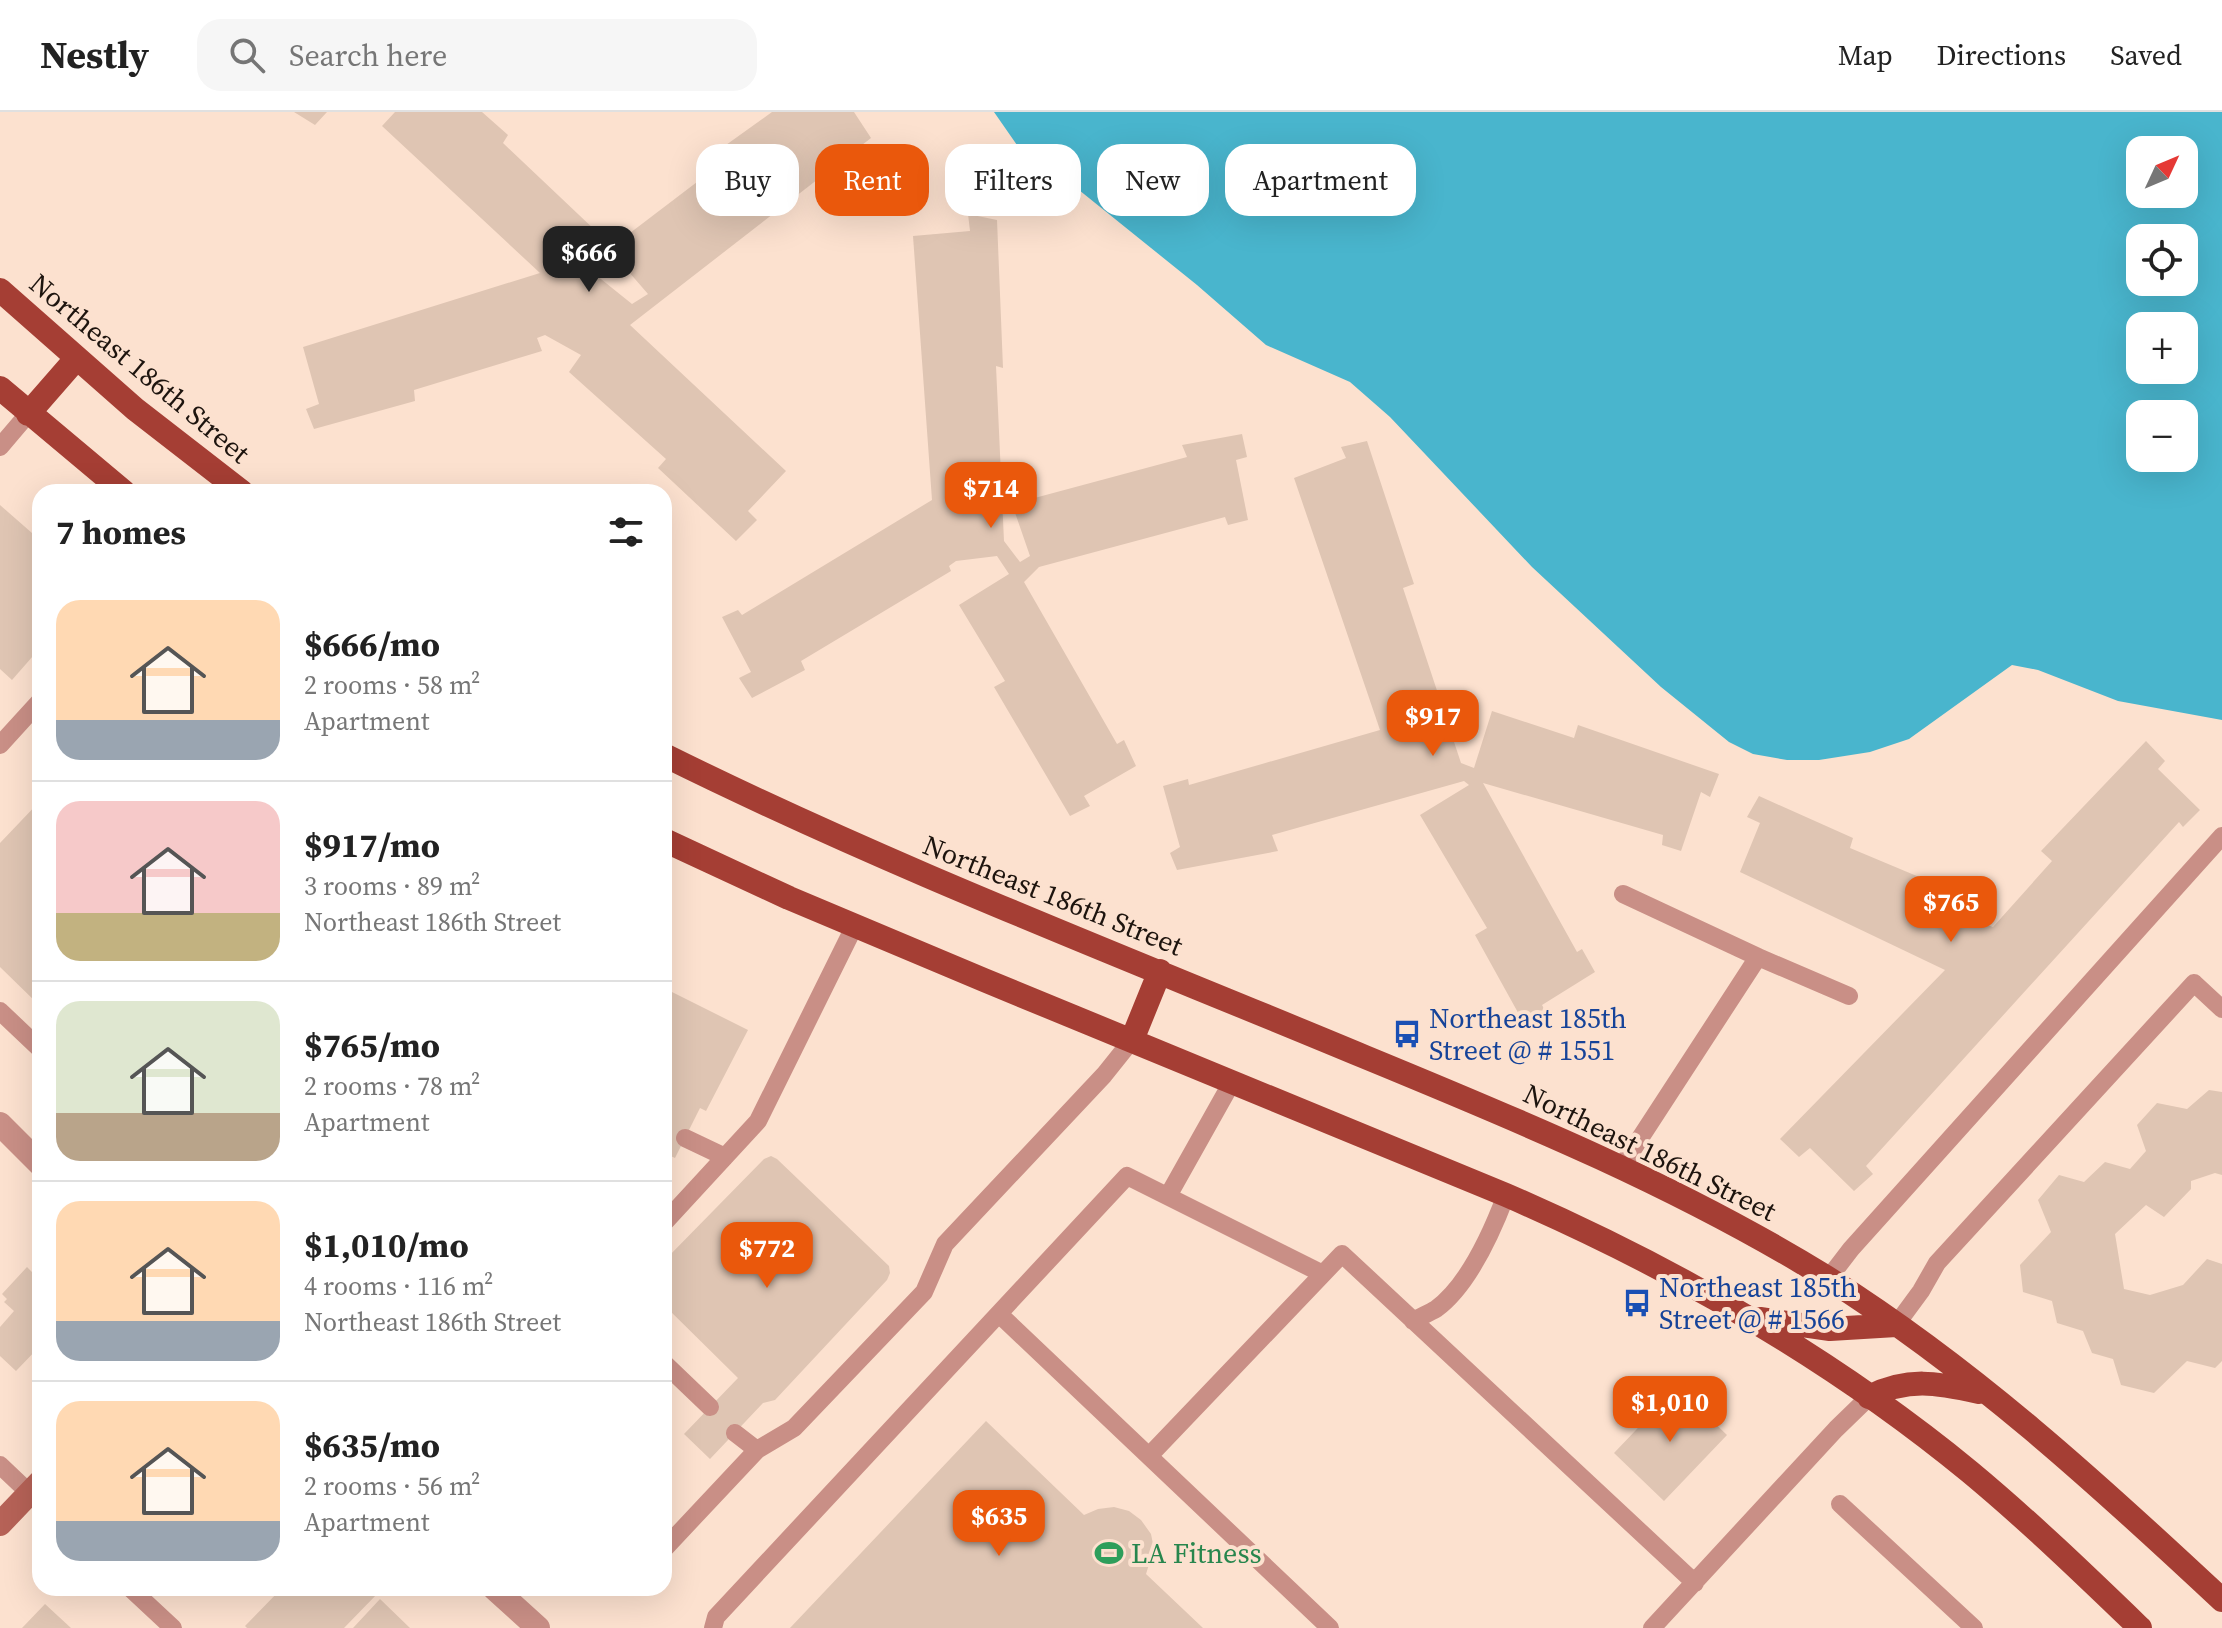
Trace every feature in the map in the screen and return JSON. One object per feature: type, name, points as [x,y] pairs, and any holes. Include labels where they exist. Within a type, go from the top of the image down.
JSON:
[{"type":"main road","name":"Northeast 186th Street","points":[[0,290],[76,359],[232,484]]},
{"type":"main road","points":[[28,414],[76,359]]},
{"type":"main road","points":[[0,388],[114,484]]},
{"type":"main road","name":"Northeast 186th Street","points":[[672,759],[838,838],[1560,1138],[1733,1223],[1828,1279],[1989,1394],[2075,1465],[2222,1600]]},
{"type":"main road","points":[[672,844],[855,925],[1506,1195],[1648,1261],[1746,1315],[1869,1397],[1969,1472],[2061,1552],[2140,1628]]},
{"type":"main road","points":[[1132,1040],[1160,971]]},
{"type":"main road","points":[[1746,1315],[1830,1329],[1896,1325]]},
{"type":"main road","points":[[1869,1397],[1894,1385],[1911,1382],[1989,1394]]},
{"type":"street","points":[[0,1124],[32,1156]]},
{"type":"street","points":[[0,1524],[32,1496]]},
{"type":"street","points":[[503,1596],[538,1628]]},
{"type":"lane","points":[[0,447],[28,414]]},
{"type":"lane","points":[[0,745],[32,710]]},
{"type":"lane","points":[[1828,1279],[1851,1249],[2222,836]]},
{"type":"lane","points":[[1623,894],[1849,996]]},
{"type":"lane","points":[[672,1214],[758,1121],[855,925]]},
{"type":"lane","points":[[1622,1166],[1758,957]]},
{"type":"lane","points":[[1896,1325],[1937,1263],[2194,983],[2222,1009]]},
{"type":"lane","points":[[0,1011],[32,1041]]},
{"type":"lane","points":[[672,1540],[757,1450],[794,1428],[924,1292],[945,1244],[1104,1075],[1132,1040]]},
{"type":"lane","points":[[1168,1196],[1232,1082]]},
{"type":"lane","points":[[685,1138],[725,1157]]},
{"type":"lane","points":[[713,1628],[716,1617],[1127,1176],[1323,1274]]},
{"type":"lane","points":[[1413,1321],[1437,1308],[1461,1281],[1492,1234],[1506,1195]]},
{"type":"lane","points":[[1149,1456],[1342,1254],[1695,1583]]},
{"type":"lane","points":[[999,1314],[1330,1628]]},
{"type":"lane","points":[[672,1371],[710,1407]]},
{"type":"lane","points":[[1652,1628],[1869,1397]]},
{"type":"lane","points":[[735,1433],[757,1450]]},
{"type":"lane","points":[[0,1465],[32,1488]]},
{"type":"lane","points":[[1840,1504],[1974,1628]]},
{"type":"lane","points":[[139,1596],[173,1628]]},
{"type":"water","points":[[994,112],[2222,112],[2222,720],[2118,701],[2038,670],[2012,665],[1909,739],[1870,752],[1819,760],[1787,760],[1753,754],[1729,742],[1661,687],[1532,567],[1390,417],[1350,382],[1266,345],[1111,216],[1209,216],[1209,144],[1097,144],[1097,204],[1081,192],[1081,144],[1016,144]]},
{"type":"building","points":[[294,112],[327,112],[315,125]]},
{"type":"building","points":[[395,112],[482,112],[508,135],[503,143],[597,232],[576,259],[632,304],[648,294],[609,249],[696,183],[696,216],[770,216],[630,325],[786,471],[748,511],[757,520],[736,541],[658,468],[666,459],[569,372],[581,355],[545,335],[537,338],[542,351],[414,390],[415,401],[314,429],[306,409],[319,404],[303,347],[540,273],[382,126]]},
{"type":"building","points":[[772,112],[854,112],[871,138],[863,144],[815,144],[815,181],[799,194],[799,144],[727,144]]},
{"type":"building","points":[[968,216],[997,220],[1003,368],[996,366],[1004,541],[1020,562],[1030,556],[1012,504],[1187,457],[1182,445],[1242,434],[1247,457],[1236,460],[1248,520],[1228,525],[1225,517],[1039,567],[1024,582],[1117,744],[1124,740],[1136,766],[1084,796],[1090,806],[1070,816],[994,687],[1005,681],[959,605],[1009,574],[997,556],[956,561],[949,566],[951,571],[801,661],[805,670],[752,698],[739,678],[751,672],[722,617],[738,610],[742,615],[932,500],[913,236],[970,231]]},
{"type":"building","points":[[1367,441],[1414,584],[1403,588],[1461,763],[1474,768],[1492,711],[1574,738],[1578,725],[1719,774],[1710,797],[1701,792],[1681,851],[1662,845],[1663,835],[1483,783],[1577,952],[1582,949],[1595,972],[1542,1005],[1548,1016],[1526,1027],[1475,935],[1487,928],[1420,815],[1469,785],[1464,781],[1272,835],[1278,851],[1177,870],[1170,853],[1180,847],[1163,786],[1188,779],[1189,785],[1380,730],[1294,478],[1346,458],[1341,447]]},
{"type":"building","points":[[0,505],[32,533],[32,657],[12,680],[0,669]]},
{"type":"building","points":[[2146,741],[2165,761],[2158,769],[2200,810],[2183,827],[2179,822],[1866,1166],[1873,1174],[1854,1191],[1810,1148],[1799,1157],[1780,1139],[1945,970],[1740,872],[1760,823],[1747,817],[1759,796],[1853,838],[1850,848],[1974,900],[1970,919],[1993,927],[2052,861],[2041,851]]},
{"type":"building","points":[[32,809],[32,998],[0,967],[0,843]]},
{"type":"building","points":[[672,992],[748,1030],[706,1111],[700,1108],[675,1158],[672,1157]]},
{"type":"building","points":[[2209,1090],[2222,1092],[2222,1175],[2215,1173],[2191,1181],[2191,1189],[2164,1217],[2146,1205],[2115,1234],[2124,1289],[2150,1295],[2183,1285],[2207,1259],[2222,1264],[2222,1361],[2215,1368],[2187,1361],[2154,1393],[2121,1385],[2113,1359],[2092,1353],[2083,1331],[2057,1323],[2052,1301],[2023,1292],[2020,1265],[2051,1232],[2038,1200],[2059,1175],[2084,1182],[2105,1162],[2130,1169],[2146,1151],[2137,1125],[2157,1103],[2187,1109]]},
{"type":"building","points":[[771,1156],[777,1159],[889,1266],[890,1273],[887,1280],[775,1400],[763,1403],[710,1459],[684,1434],[738,1378],[672,1313],[672,1253],[764,1159]]},
{"type":"building","points":[[27,1267],[32,1272],[32,1354],[16,1371],[0,1356],[0,1327],[14,1311],[4,1302],[7,1299],[2,1294]]},
{"type":"building","points":[[1677,1387],[1727,1435],[1664,1501],[1614,1453]]},
{"type":"building","points":[[986,1421],[1084,1515],[1114,1507],[1129,1511],[1141,1520],[1151,1534],[1154,1549],[1146,1574],[1203,1628],[790,1628]]},
{"type":"building","points":[[274,1596],[375,1596],[344,1628],[245,1626]]},
{"type":"building","points":[[380,1599],[410,1628],[353,1628]]},
{"type":"building","points":[[45,1604],[71,1628],[22,1628]]},
{"type":"place","name":"Northeast 185th Street @ # 1551","points":[[1407,1034]]},
{"type":"place","name":"Northeast 185th Street @ # 1566","points":[[1637,1303]]},
{"type":"place","name":"LA Fitness","points":[[1109,1553]]}]
